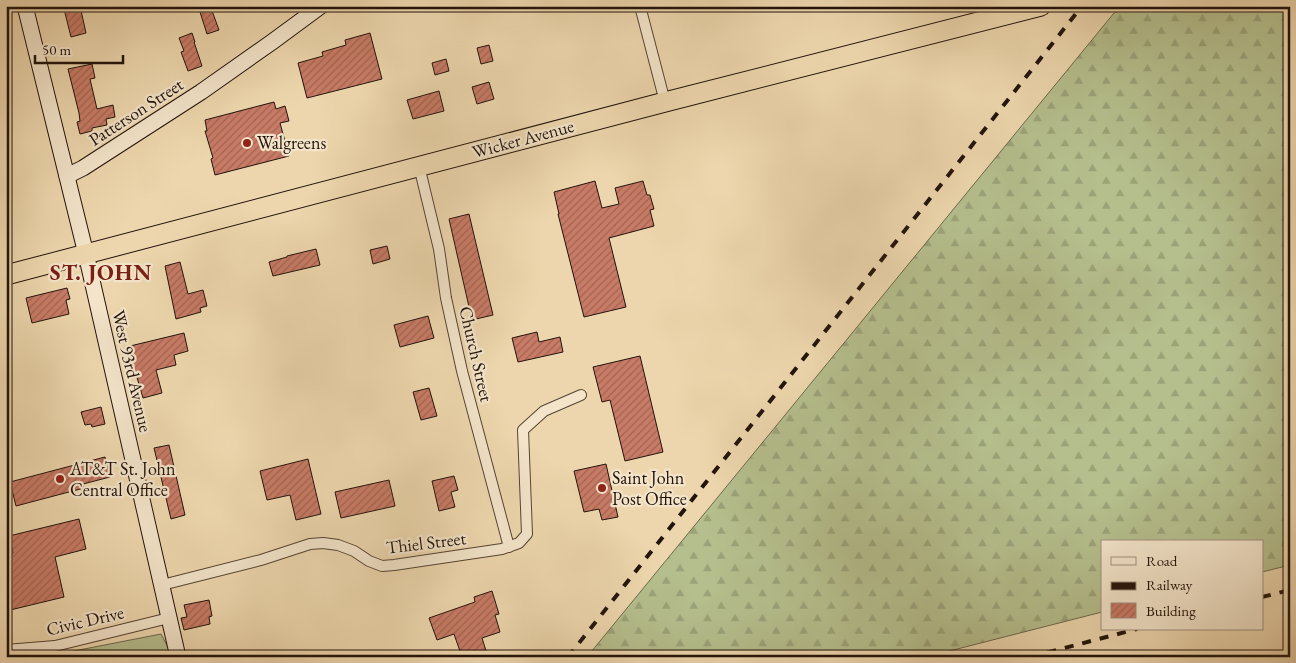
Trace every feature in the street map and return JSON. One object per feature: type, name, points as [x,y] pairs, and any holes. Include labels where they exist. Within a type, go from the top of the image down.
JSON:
[{"type":"highway","name":"Wicker Avenue","points":[[6,275],[419,166],[1040,7]]},
{"type":"street","name":"West 93rd Avenue","points":[[25,6],[86,254],[178,657]]},
{"type":"street","name":"Patterson Street","points":[[67,176],[83,168],[201,92],[321,6]]},
{"type":"street","points":[[640,6],[666,102]]},
{"type":"street","name":"Church Street","points":[[419,166],[439,249],[446,298],[462,371],[508,547]]},
{"type":"street","name":"Thiel Street","points":[[162,585],[261,560],[310,544],[338,545],[382,566],[394,566],[502,549],[519,543],[527,534],[523,430],[544,411],[581,395]]},
{"type":"street","name":"Civic Drive","points":[[6,650],[55,646],[169,618]]},
{"type":"green space","points":[[1135,6],[1290,6],[1290,565],[1264,572],[1264,540],[1101,540],[1101,612],[926,657],[587,657],[1114,13]]},
{"type":"green space","points":[[161,634],[173,657],[43,657]]},
{"type":"building","points":[[80,6],[86,33],[71,37],[64,9]]},
{"type":"building","points":[[211,8],[219,30],[207,34],[200,12]]},
{"type":"building","points":[[192,33],[202,66],[188,71],[181,52],[184,51],[179,38]]},
{"type":"building","points":[[370,33],[382,79],[307,98],[298,63],[323,56],[322,52],[346,45],[345,40]]},
{"type":"building","points":[[489,45],[493,61],[481,64],[477,48]]},
{"type":"building","points":[[446,59],[449,71],[435,75],[432,63]]},
{"type":"building","points":[[92,64],[95,78],[90,79],[97,109],[113,105],[115,117],[106,119],[107,125],[92,128],[92,131],[80,134],[77,122],[80,121],[79,113],[68,69]]},
{"type":"building","points":[[489,82],[494,99],[477,104],[472,87]]},
{"type":"building","points":[[439,91],[444,111],[413,119],[407,100]]},
{"type":"building","name":"Walgreens","points":[[274,102],[276,109],[285,106],[289,121],[280,123],[289,156],[215,175],[211,159],[213,158],[205,131],[207,131],[205,120]]},
{"type":"building","points":[[595,181],[602,208],[619,204],[615,188],[643,181],[654,209],[650,210],[654,226],[609,238],[626,307],[584,317],[554,192]]},
{"type":"building","points":[[469,214],[493,315],[472,320],[449,219]]},
{"type":"building","points":[[387,246],[390,259],[373,264],[370,250]]},
{"type":"building","points":[[316,249],[320,265],[273,276],[269,262]]},
{"type":"building","points":[[180,262],[188,294],[203,290],[207,306],[200,308],[201,312],[176,319],[165,266]]},
{"type":"building","points":[[67,288],[70,299],[66,300],[69,314],[32,323],[26,298]]},
{"type":"building","points":[[428,316],[434,338],[400,347],[394,325]]},
{"type":"building","points":[[537,332],[539,342],[560,337],[563,352],[518,362],[512,338]]},
{"type":"building","points":[[184,333],[188,351],[174,355],[176,365],[156,370],[162,393],[143,398],[136,374],[133,375],[126,347]]},
{"type":"building","points":[[640,356],[663,452],[625,461],[610,400],[602,402],[593,367]]},
{"type":"building","points":[[429,388],[437,416],[421,420],[413,392]]},
{"type":"building","points":[[101,407],[105,424],[92,427],[91,424],[85,425],[81,412]]},
{"type":"building","points":[[169,445],[185,515],[171,519],[154,448]]},
{"type":"building","name":"AT&T St. John Central Office","points":[[105,457],[110,477],[83,484],[84,488],[16,506],[10,482]]},
{"type":"building","points":[[308,459],[321,514],[296,520],[290,495],[267,500],[260,471]]},
{"type":"building","points":[[606,464],[618,517],[602,520],[599,509],[584,512],[574,471]]},
{"type":"building","points":[[454,476],[458,490],[451,492],[455,507],[439,511],[432,481]]},
{"type":"building","points":[[389,480],[395,506],[341,518],[335,492]]},
{"type":"building","points":[[79,519],[86,549],[55,557],[64,597],[6,611],[6,555],[13,553],[9,536]]},
{"type":"building","points":[[492,591],[499,614],[495,615],[500,632],[482,638],[488,657],[462,657],[454,634],[437,640],[429,618],[475,602],[474,597]]},
{"type":"building","points":[[209,600],[212,616],[209,617],[210,624],[184,630],[181,618],[187,617],[184,605]]},
{"type":"railway","points":[[568,657],[1082,6]]},
{"type":"railway","points":[[1264,596],[1290,590]]},
{"type":"railway","points":[[1030,657],[1133,630]]},
{"type":"place","name":"Walgreens","points":[[247,143]]},
{"type":"place","name":"AT&T St. John Central Office","points":[[60,479]]},
{"type":"place","name":"Saint John Post Office","points":[[602,488]]},
{"type":"district","name":"ST. JOHN","points":[[101,272]]}]
